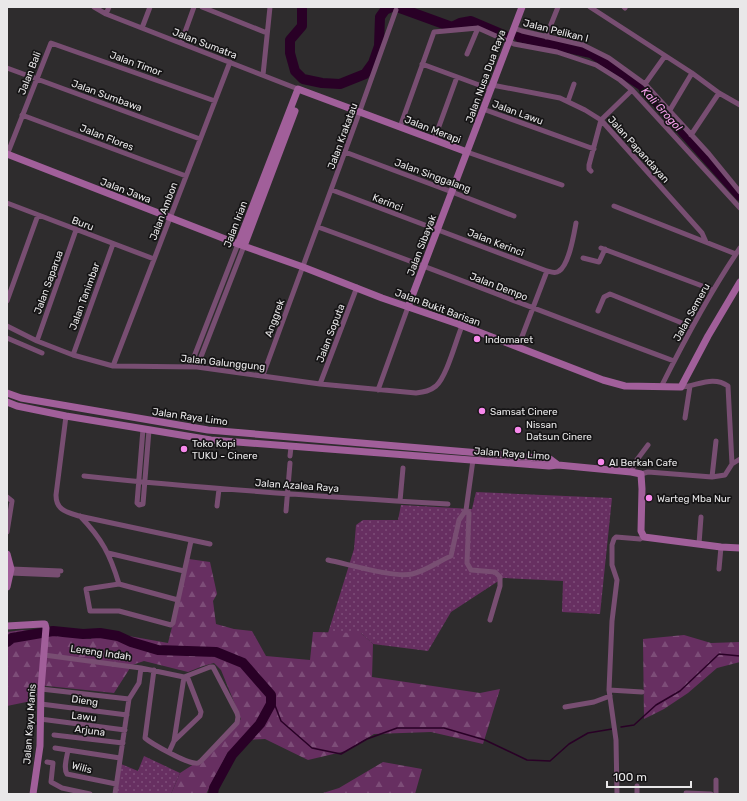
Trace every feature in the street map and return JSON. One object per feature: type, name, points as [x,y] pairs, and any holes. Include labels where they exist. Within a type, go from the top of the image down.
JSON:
[{"type":"street","name":"Jalan Sumatra","points":[[94,7],[106,14],[300,90]]},
{"type":"street","points":[[106,14],[109,7]]},
{"type":"street","points":[[142,28],[150,7]]},
{"type":"street","points":[[181,43],[194,7]]},
{"type":"street","points":[[202,7],[267,33]]},
{"type":"street","points":[[263,75],[270,7]]},
{"type":"street","name":"Jalan Nusa Dua Raya","points":[[467,152],[522,7]]},
{"type":"street","points":[[546,37],[558,7]]},
{"type":"street","points":[[594,8],[692,73],[719,93],[740,105]]},
{"type":"street","name":"Jalan Krakatau","points":[[303,267],[396,10]]},
{"type":"street","points":[[467,54],[478,28]]},
{"type":"street","points":[[400,127],[433,34],[435,32],[478,28],[508,42],[557,52],[586,61],[608,72],[632,90],[740,208]]},
{"type":"street","name":"Jalan Pelikan I","points":[[514,28],[546,37],[573,42],[592,49],[609,58],[645,84],[709,154],[740,192]]},
{"type":"street","name":"Jalan Bali","points":[[7,154],[51,43]]},
{"type":"street","name":"Jalan Timor","points":[[51,43],[215,101]]},
{"type":"street","points":[[645,84],[665,56]]},
{"type":"street","name":"Jalan Ambon","points":[[113,366],[230,62]]},
{"type":"street","name":"Jalan Papandayan","points":[[422,64],[457,77],[491,87],[537,93],[568,101],[601,120],[702,233],[706,242]]},
{"type":"street","name":"Jalan Sumbawa","points":[[7,68],[200,139]]},
{"type":"street","points":[[670,110],[692,73]]},
{"type":"street","points":[[434,140],[457,77]]},
{"type":"street","points":[[568,101],[574,84]]},
{"type":"street","name":"Jalan Merapi","points":[[300,90],[467,152],[562,185]]},
{"type":"street","name":"Jalan Irian","points":[[197,367],[241,245],[300,90]]},
{"type":"street","points":[[591,171],[589,169],[589,165],[601,120],[632,90]]},
{"type":"street","points":[[691,134],[719,93]]},
{"type":"street","name":"Jalan Lawu","points":[[483,109],[594,149]]},
{"type":"street","name":"Jalan Flores","points":[[22,115],[186,176]]},
{"type":"street","name":"Jalan Singgalang","points":[[345,152],[514,216]]},
{"type":"street","name":"Jalan Sibayak","points":[[378,390],[467,152]]},
{"type":"street","name":"Jalan Jawa","points":[[7,154],[241,245]]},
{"type":"street","name":"Kerinci","points":[[332,190],[438,230]]},
{"type":"street","name":"Buru","points":[[7,203],[154,259]]},
{"type":"street","points":[[614,206],[736,254]]},
{"type":"street","points":[[7,301],[38,215]]},
{"type":"street","points":[[518,347],[547,271],[558,272],[563,267],[569,253],[576,223]]},
{"type":"street","name":"Jalan Dempo","points":[[318,227],[674,361]]},
{"type":"street","name":"Jalan Saparua","points":[[37,341],[76,230]]},
{"type":"street","name":"Jalan Kerinci","points":[[438,230],[547,271]]},
{"type":"street","name":"Jalan Tanimbar","points":[[72,355],[113,244]]},
{"type":"street","name":"Jalan Irian","points":[[190,367],[241,245]]},
{"type":"street","name":"Jalan Bukit Barisan","points":[[241,245],[617,384],[625,386],[681,387]]},
{"type":"street","name":"Jalan Semeru","points":[[662,387],[692,327],[713,290],[740,248]]},
{"type":"street","points":[[583,258],[599,262],[603,249],[713,290]]},
{"type":"street","name":"Anggrek","points":[[262,375],[303,267]]},
{"type":"street","points":[[681,387],[708,336],[740,282]]},
{"type":"street","name":"Jalan Soputa","points":[[320,384],[357,287]]},
{"type":"street","points":[[598,311],[604,297],[610,294],[692,327]]},
{"type":"street","name":"Jalan Galunggung","points":[[7,326],[37,341],[72,355],[113,366],[197,367],[320,384],[416,393],[432,389],[440,382],[462,326]]},
{"type":"street","points":[[7,338],[42,353]]},
{"type":"street","points":[[681,387],[690,386],[708,380],[723,382],[728,386],[732,464]]},
{"type":"street","points":[[685,418],[690,386]]},
{"type":"street","name":"Jalan Raya Limo","points":[[7,392],[21,398],[208,430],[456,455],[473,460],[549,466],[558,465]]},
{"type":"street","name":"Jalan Raya Limo","points":[[7,402],[17,406],[66,416],[211,440],[305,448],[550,459],[558,465]]},
{"type":"street","points":[[66,416],[56,498],[57,505],[61,510],[79,516],[210,544]]},
{"type":"street","points":[[146,430],[143,504],[139,505],[137,503],[146,430]]},
{"type":"street","points":[[305,448],[306,439]]},
{"type":"street","points":[[712,477],[716,441]]},
{"type":"street","points":[[631,472],[636,461],[648,446]]},
{"type":"street","points":[[290,456],[291,447]]},
{"type":"street","points":[[558,465],[641,474],[648,472],[712,477],[725,475],[732,464],[740,459]]},
{"type":"street","points":[[328,560],[387,573],[405,575],[414,574],[452,556],[459,520],[466,510],[473,460]]},
{"type":"street","points":[[286,511],[290,463]]},
{"type":"street","points":[[400,501],[403,468]]},
{"type":"street","points":[[641,474],[641,531],[644,537]]},
{"type":"street","name":"Jalan Azalea Raya","points":[[84,476],[287,494],[448,504]]},
{"type":"street","points":[[217,506],[219,488]]},
{"type":"street","points":[[7,497],[12,501],[7,532]]},
{"type":"street","points":[[466,510],[469,513],[467,562],[469,567],[471,570],[495,572],[500,577],[500,586],[490,620]]},
{"type":"street","points":[[79,516],[93,531],[108,553],[119,584]]},
{"type":"street","points":[[699,544],[701,517]]},
{"type":"street","points":[[618,794],[616,740],[609,690],[612,621],[616,580],[612,565],[612,545],[614,539],[616,537],[640,539],[644,537],[740,548]]},
{"type":"street","points":[[178,600],[119,584],[86,589],[90,611],[119,611],[169,625],[172,623],[178,600],[191,540]]},
{"type":"street","points":[[719,569],[721,547]]},
{"type":"street","points":[[108,553],[184,571]]},
{"type":"street","points":[[7,554],[10,571],[7,587]]},
{"type":"street","points":[[10,571],[59,573]]},
{"type":"street","points":[[7,626],[45,624],[44,655]]},
{"type":"street","name":"Lereng Indah","points":[[44,655],[141,668],[139,683],[130,699],[114,794]]},
{"type":"street","name":"Jalan Kayu Manis","points":[[32,794],[40,746],[40,704],[44,655]]},
{"type":"street","points":[[141,668],[154,670],[185,677],[210,666],[213,667],[237,713],[238,720],[237,723],[198,763],[191,763],[144,737],[154,670]]},
{"type":"street","points":[[174,740],[200,716],[201,712],[185,677]]},
{"type":"street","points":[[169,752],[174,740],[185,677]]},
{"type":"street","points":[[41,688],[130,699]]},
{"type":"street","points":[[609,690],[642,692]]},
{"type":"street","points":[[565,707],[587,703],[610,696]]},
{"type":"street","name":"Dieng","points":[[40,704],[128,715]]},
{"type":"street","name":"Lawu","points":[[40,720],[125,730]]},
{"type":"street","name":"Arjuna","points":[[54,735],[123,743]]},
{"type":"street","points":[[55,748],[120,758]]},
{"type":"street","name":"Wilis","points":[[68,750],[65,768],[65,772],[67,774],[116,784]]},
{"type":"street","points":[[47,762],[53,763],[50,782],[62,791],[90,794]]},
{"type":"street","points":[[716,780],[716,794]]},
{"type":"street","points":[[637,786],[637,794]]},
{"type":"street","points":[[686,793],[711,794]]},
{"type":"green space","points":[[476,492],[612,498],[600,614],[562,612],[563,581],[503,578],[451,612],[428,651],[373,644],[361,633],[328,633],[354,549],[356,525],[363,520],[398,520],[401,505],[472,509]]},
{"type":"green space","points":[[189,559],[210,562],[217,594],[213,601],[216,624],[234,629],[252,631],[266,656],[310,660],[313,632],[361,633],[373,644],[372,677],[480,693],[500,689],[483,744],[431,732],[374,734],[346,751],[308,760],[265,739],[247,740],[228,752],[206,794],[171,794],[180,773],[197,762],[241,719],[221,670],[214,663],[188,672],[144,661],[132,665],[114,693],[38,685],[36,700],[7,706],[7,632],[22,630],[91,639],[95,630],[168,643]]},
{"type":"green space","points":[[684,635],[711,643],[740,642],[740,662],[717,668],[688,693],[664,709],[644,719],[643,639]]},
{"type":"green space","points":[[144,756],[180,773],[171,794],[117,794],[121,764],[138,771]]},
{"type":"green space","points":[[383,762],[422,769],[415,794],[323,794],[339,788]]},
{"type":"waterway","name":"Kali Grogol","points":[[302,7],[302,26],[290,40],[290,53],[295,71],[303,79],[322,83],[340,84],[365,74],[373,63],[379,46],[380,17],[385,10],[392,7]]},
{"type":"waterway","name":"Kali Grogol","points":[[397,7],[452,27],[460,23],[471,21],[504,35]]},
{"type":"waterway","name":"Kali Grogol","points":[[519,37],[591,53],[641,85],[740,196]]},
{"type":"waterway","points":[[7,642],[12,638],[53,631],[83,634],[100,633],[118,636],[131,642],[158,650],[216,652],[243,663],[271,695],[271,704],[260,724],[232,755],[214,788],[213,794]]},
{"type":"waterway","points":[[621,727],[634,725],[656,705],[680,691],[719,654],[740,656]]},
{"type":"waterway","points":[[271,695],[281,721],[312,748],[341,754],[367,739],[397,728],[444,728],[485,740],[527,760],[550,761],[569,744],[588,733],[612,729]]},
{"type":"place","name":"Indomaret","points":[[477,339]]},
{"type":"place","name":"Samsat Cinere","points":[[482,411]]},
{"type":"place","name":"Nissan Datsun Cinere","points":[[518,430]]},
{"type":"place","name":"Toko Kopi TUKU - Cinere","points":[[184,449]]},
{"type":"place","name":"Al Berkah Cafe","points":[[601,462]]},
{"type":"place","name":"Warteg Mba Nur","points":[[649,498]]}]
